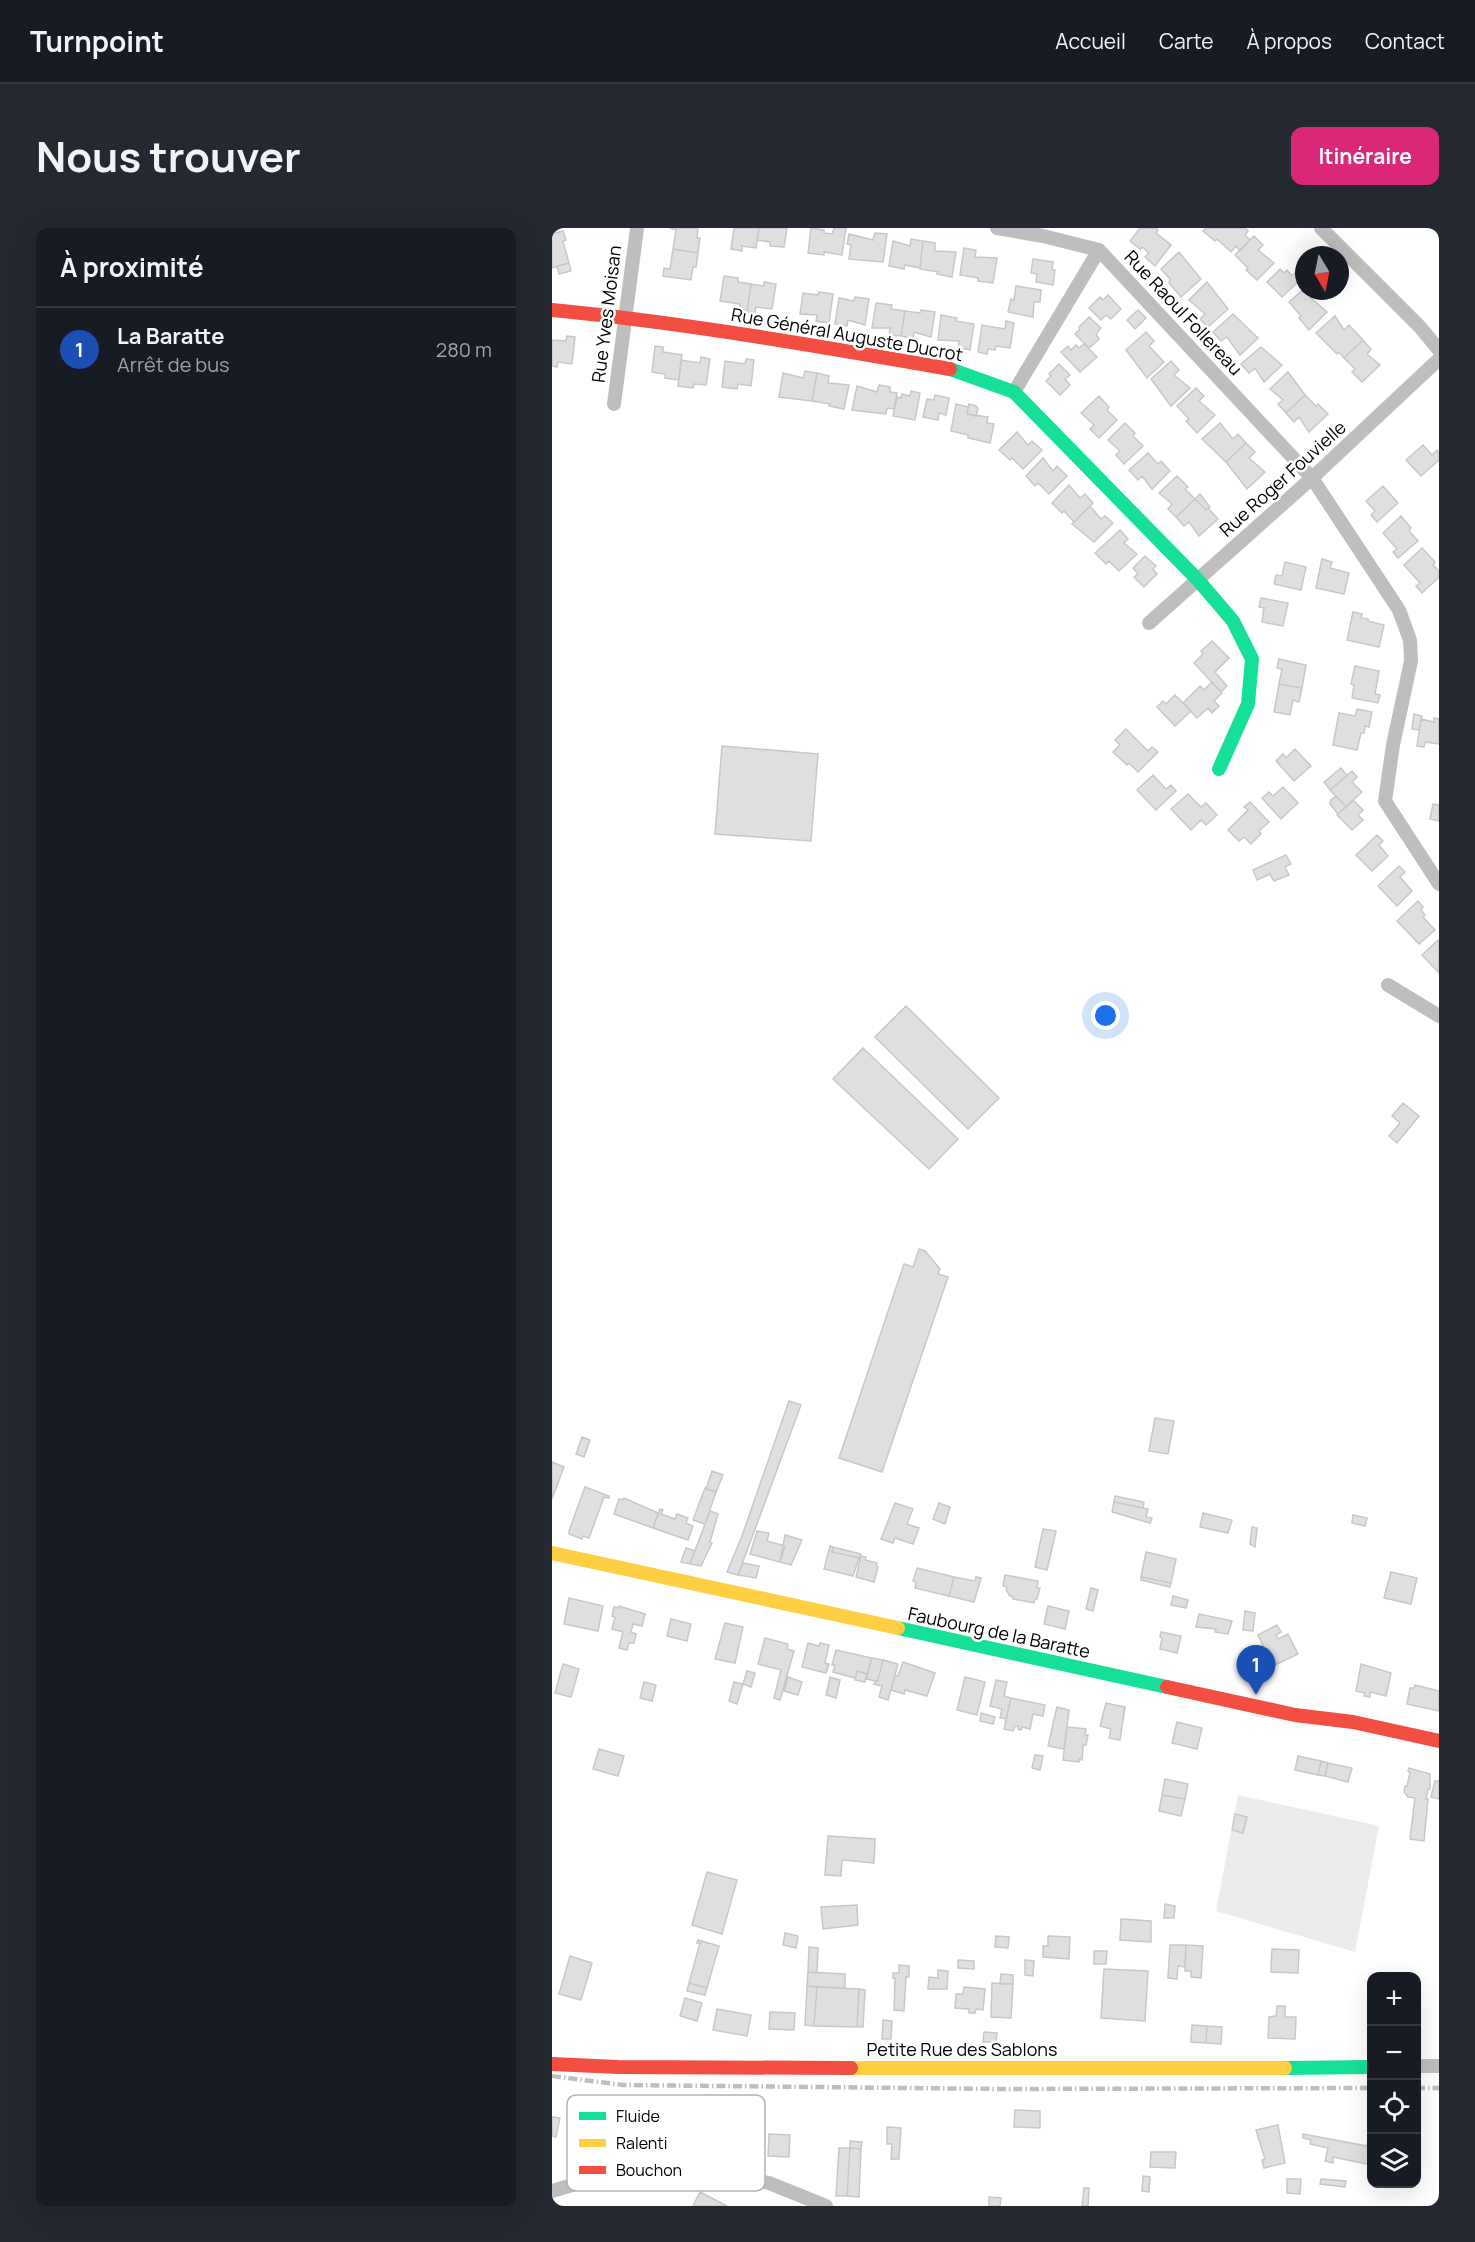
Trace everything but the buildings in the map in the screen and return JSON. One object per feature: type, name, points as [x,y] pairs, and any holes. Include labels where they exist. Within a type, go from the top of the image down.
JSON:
[{"type":"street","name":"Rue Yves Moisan","points":[[614,404],[636,228]]},
{"type":"street","name":"Rue Raoul Follereau","points":[[997,228],[1100,250],[1312,478],[1399,610],[1410,640],[1411,661],[1393,745],[1385,801],[1439,884]]},
{"type":"street","points":[[1321,228],[1420,327],[1439,350]]},
{"type":"street","points":[[1014,392],[1100,250]]},
{"type":"street","name":"Rue Général Auguste Ducrot","points":[[552,310],[624,317],[796,342],[959,371],[1014,392],[1198,580],[1233,621],[1252,659],[1248,704],[1220,769]]},
{"type":"street","name":"Rue Roger Fouvielle","points":[[1149,622],[1312,478],[1439,359]]},
{"type":"street","points":[[1388,986],[1439,1016]]},
{"type":"street","name":"Faubourg de la Baratte","points":[[552,1553],[1295,1715],[1353,1722],[1439,1741]]},
{"type":"street","name":"Petite Rue des Sablons","points":[[552,2064],[630,2067],[1019,2069],[1367,2067]]},
{"type":"street","points":[[1421,2066],[1439,2066]]},
{"type":"street","points":[[765,2182],[826,2206]]},
{"type":"street","points":[[552,2191],[567,2187]]},
{"type":"shaded area","points":[[1238,1795],[1379,1826],[1355,1952],[1216,1911]]},
{"type":"railway","points":[[552,2076],[623,2085],[1003,2089],[1367,2088]]},
{"type":"railway","points":[[1421,2088],[1439,2088]]},
{"type":"traffic: fast","points":[[950,369],[1014,392],[1198,580],[1233,621],[1252,659],[1248,704],[1219,769]]},
{"type":"traffic: fast","points":[[898,1628],[1167,1687]]},
{"type":"traffic: fast","points":[[1285,2068],[1367,2067]]},
{"type":"traffic: slow","points":[[552,1553],[898,1628]]},
{"type":"traffic: slow","points":[[851,2068],[1285,2068]]},
{"type":"traffic: jam","points":[[552,310],[702,328],[950,369]]},
{"type":"traffic: jam","points":[[1167,1687],[1295,1715],[1353,1722],[1439,1741]]},
{"type":"traffic: jam","points":[[552,2064],[618,2067],[851,2068]]},
{"type":"place","name":"La Baratte","points":[[1256,1695]]}]
